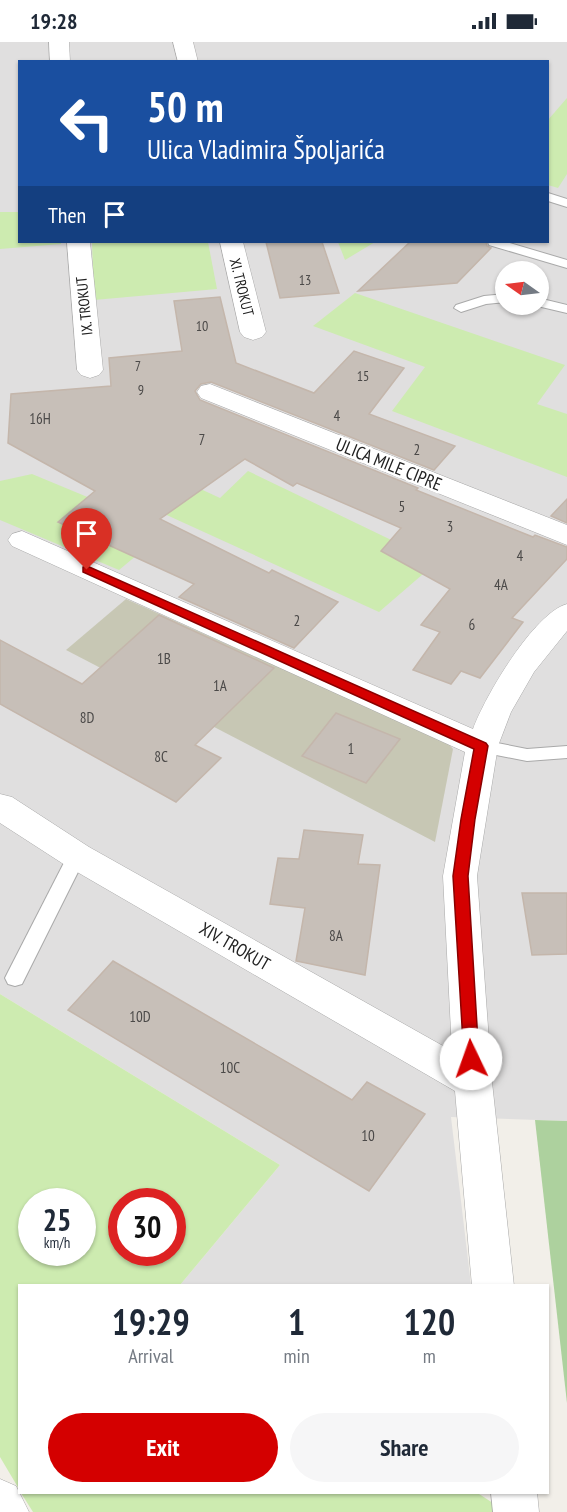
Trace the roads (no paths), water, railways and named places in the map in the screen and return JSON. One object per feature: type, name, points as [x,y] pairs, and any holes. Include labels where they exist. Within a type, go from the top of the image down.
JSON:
[{"type":"street","points":[[58,42],[60,60]]},
{"type":"street","points":[[183,42],[188,60]]},
{"type":"street","name":"IX. TROKUT","points":[[78,243],[90,370]]},
{"type":"street","name":"XI. TROKUT","points":[[231,243],[253,332]]},
{"type":"street","name":"ULICA MILE CIPRE","points":[[210,392],[567,536]]},
{"type":"street","points":[[22,540],[482,746]]},
{"type":"street","points":[[494,1284],[473,1082],[460,876],[482,746],[495,712],[523,666],[557,623],[567,614]]},
{"type":"street","name":"XIV. TROKUT","points":[[0,806],[77,856],[473,1082]]},
{"type":"street","points":[[514,1494],[516,1512]]},
{"type":"street","points":[[0,1502],[6,1512]]},
{"type":"lane","points":[[549,197],[567,203]]},
{"type":"lane","points":[[497,243],[567,264]]},
{"type":"lane","points":[[462,308],[484,300],[495,299]]},
{"type":"lane","points":[[549,305],[567,309]]},
{"type":"lane","points":[[482,746],[527,755],[567,752]]},
{"type":"lane","points":[[15,978],[77,856]]}]
